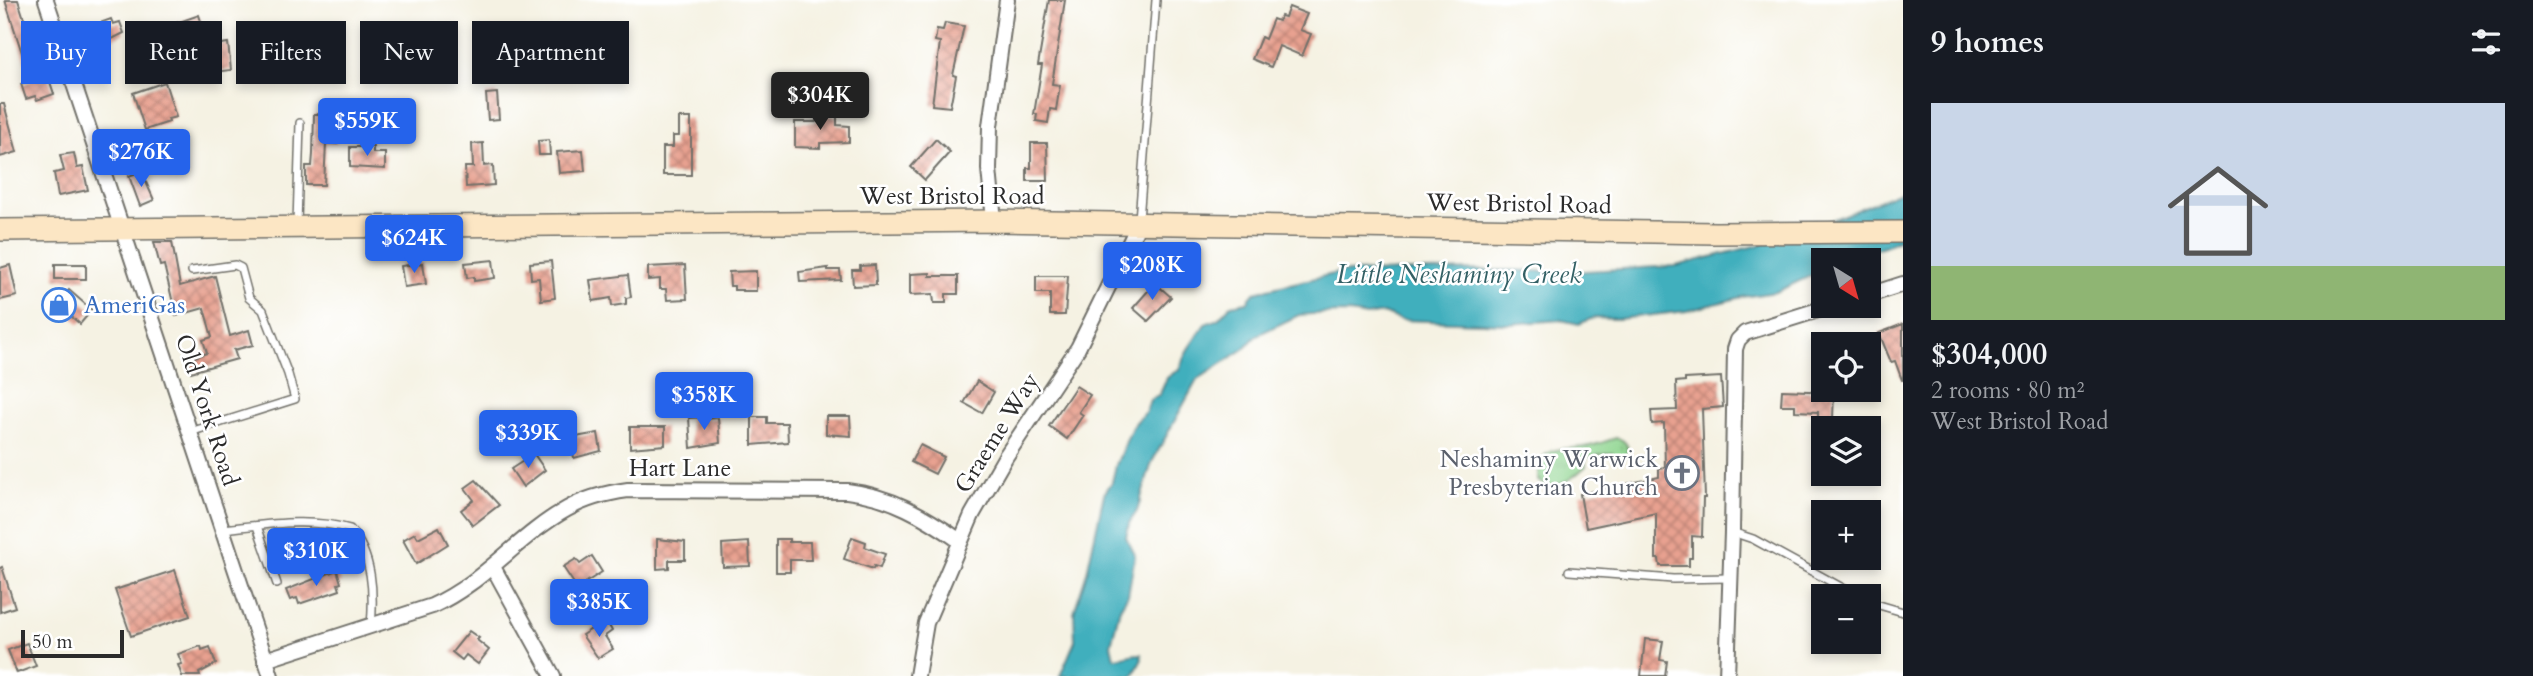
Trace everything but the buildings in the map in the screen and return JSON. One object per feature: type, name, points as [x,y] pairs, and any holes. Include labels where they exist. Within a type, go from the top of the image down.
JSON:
[{"type":"main road","name":"West Bristol Road","points":[[0,230],[994,221],[1716,233],[1903,232]]},
{"type":"street","name":"Old York Road","points":[[46,0],[271,676]]},
{"type":"street","points":[[994,221],[989,169],[990,126],[1007,0]]},
{"type":"street","name":"Graeme Way","points":[[917,676],[926,623],[960,541],[1006,456],[1078,348],[1139,224]]},
{"type":"street","points":[[1881,291],[1903,284]]},
{"type":"street","points":[[1727,676],[1735,352],[1738,340],[1745,333],[1811,312]]},
{"type":"street","name":"Hart Lane","points":[[265,660],[371,627],[452,597],[565,510],[596,497],[628,490],[864,493],[881,497],[917,513],[960,541]]},
{"type":"street","points":[[493,567],[553,676]]},
{"type":"lane","points":[[1139,224],[1156,0]]},
{"type":"lane","points":[[297,228],[300,123]]},
{"type":"lane","points":[[190,432],[295,398],[263,310],[248,298],[241,268],[235,265],[192,271]]},
{"type":"lane","points":[[222,529],[312,524],[350,529],[358,538],[366,556],[374,597],[371,627]]},
{"type":"lane","points":[[257,526],[277,584]]},
{"type":"lane","points":[[1732,532],[1754,539],[1835,584]]},
{"type":"lane","points":[[1569,571],[1673,579],[1730,578]]},
{"type":"lane","points":[[1881,606],[1903,612]]},
{"type":"green space","points":[[1616,438],[1625,442],[1628,448],[1622,460],[1614,461],[1612,453],[1585,458],[1586,466],[1558,485],[1538,481],[1541,461],[1550,452]]},
{"type":"water","name":"Little Neshaminy Creek","points":[[1903,191],[1903,238],[1879,248],[1811,248],[1811,276],[1776,292],[1742,297],[1687,311],[1618,319],[1593,318],[1579,324],[1561,320],[1509,324],[1401,320],[1383,313],[1367,316],[1349,313],[1299,315],[1257,335],[1244,349],[1197,380],[1152,462],[1137,511],[1129,523],[1126,537],[1135,555],[1128,595],[1120,608],[1111,645],[1114,658],[1141,654],[1142,659],[1133,676],[1060,676],[1075,641],[1074,612],[1087,572],[1104,494],[1112,482],[1132,427],[1146,411],[1150,400],[1160,394],[1167,378],[1179,369],[1188,349],[1205,324],[1218,319],[1231,305],[1247,302],[1255,292],[1342,272],[1567,272],[1676,266],[1790,237]]},
{"type":"place","name":"AmeriGas","points":[[59,305]]},
{"type":"place","name":"Neshaminy Warwick Presbyterian Church","points":[[1682,473]]}]
